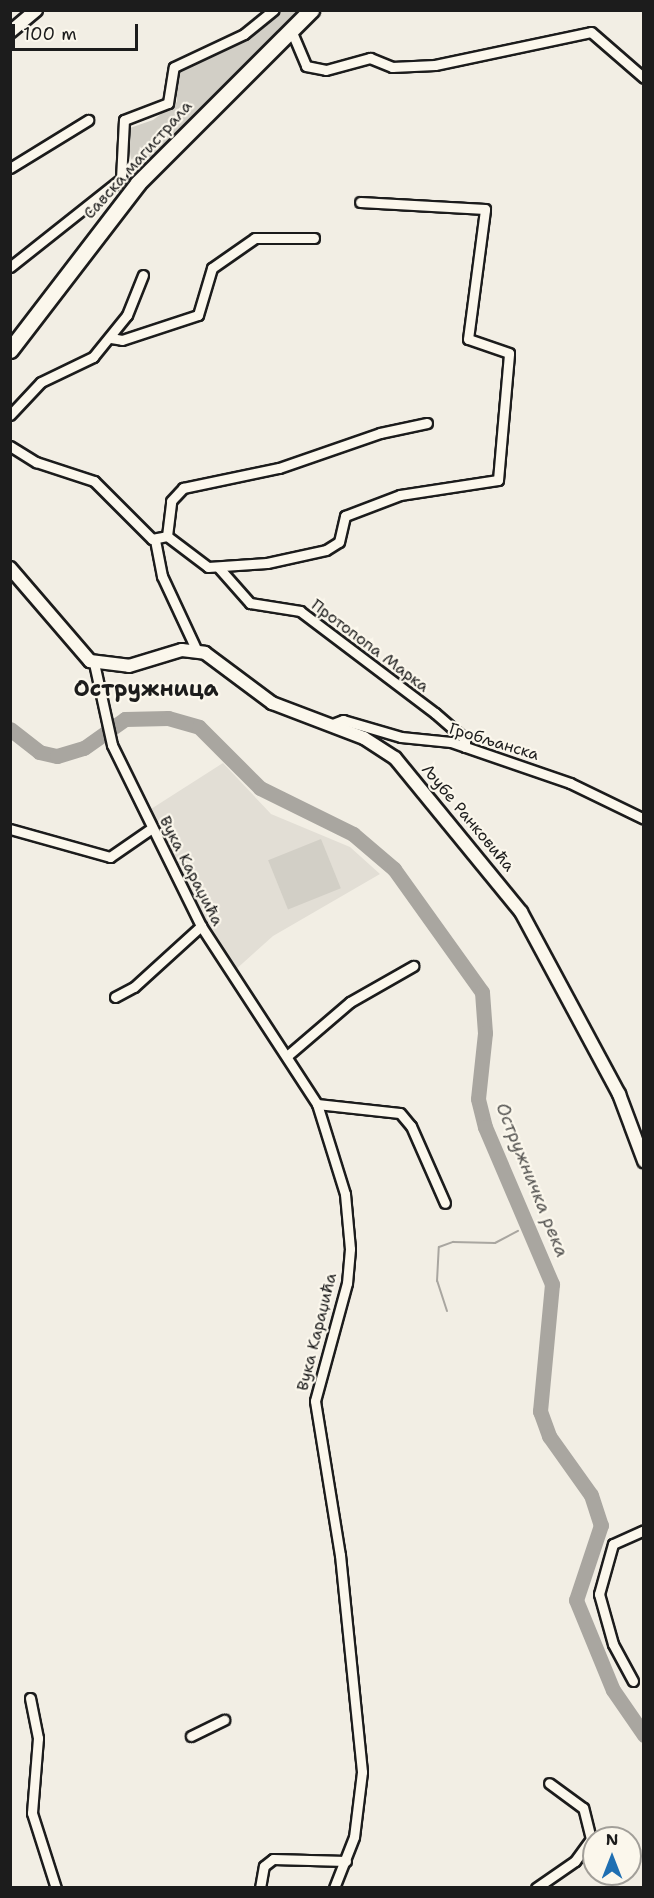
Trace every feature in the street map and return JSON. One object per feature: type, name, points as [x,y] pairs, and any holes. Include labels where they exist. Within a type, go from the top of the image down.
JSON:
[{"type":"main road","name":"Савска магистрала","points":[[10,350],[138,183],[311,10]]},
{"type":"street","points":[[10,32],[36,10]]},
{"type":"street","points":[[10,267],[123,176],[124,120],[168,103],[174,67],[237,38],[274,10]]},
{"type":"street","points":[[291,30],[306,66],[326,70],[370,58],[392,67],[435,65],[591,32],[644,78]]},
{"type":"street","points":[[10,168],[88,120]]},
{"type":"street","points":[[219,568],[326,550],[339,542],[348,515],[400,495],[496,483],[509,353],[503,349],[468,339],[486,213],[480,207],[360,202]]},
{"type":"street","points":[[111,338],[122,340],[198,315],[212,268],[255,238],[314,238]]},
{"type":"street","points":[[10,415],[40,382],[89,361],[111,338],[143,275]]},
{"type":"street","points":[[155,540],[167,536],[171,501],[183,488],[279,468],[427,423]]},
{"type":"street","points":[[10,446],[36,462],[94,481],[155,540],[166,586],[197,651],[136,665],[94,663],[78,652],[10,568]]},
{"type":"street","name":"Протопопа Марка","points":[[167,536],[198,563],[219,568],[250,603],[300,611],[435,713],[465,739],[465,747]]},
{"type":"street","name":"Љубе Ранковића","points":[[197,651],[272,703],[330,725],[395,758],[507,891],[613,1084],[644,1161]]},
{"type":"street","name":"Вука Караџића","points":[[94,663],[97,694],[103,721],[112,745],[201,926],[317,1104],[345,1194],[350,1249],[343,1306],[315,1401],[340,1555],[362,1772],[346,1861],[334,1887]]},
{"type":"street","name":"Гробљанска","points":[[330,725],[343,720],[401,737],[465,747],[570,783],[644,819]]},
{"type":"street","points":[[10,829],[110,857],[152,828]]},
{"type":"street","points":[[115,997],[134,987],[201,926]]},
{"type":"street","points":[[287,1056],[350,1002],[413,966]]},
{"type":"street","points":[[317,1104],[400,1113],[411,1126],[445,1203]]},
{"type":"street","points":[[633,1681],[613,1644],[599,1594],[613,1544],[644,1530]]},
{"type":"street","points":[[30,1698],[38,1738],[32,1813],[56,1887]]},
{"type":"street","points":[[191,1736],[224,1720]]},
{"type":"street","points":[[536,1887],[575,1861],[591,1839],[583,1808],[549,1783]]},
{"type":"street","points":[[260,1887],[264,1866],[273,1859],[346,1861]]},
{"type":"shaded area","points":[[281,11],[300,11],[133,174],[127,129],[153,120],[177,102],[176,68],[247,40]]},
{"type":"shaded area","points":[[223,763],[271,814],[350,847],[380,874],[273,936],[234,971],[197,909],[151,809]]},
{"type":"shaded area","points":[[321,839],[341,888],[288,909],[268,860]]},
{"type":"waterway","name":"Остружничка река","points":[[10,729],[39,752],[57,756],[84,748],[125,719],[168,718],[199,727],[260,788],[353,834],[394,869],[482,992],[485,1033],[478,1099],[485,1127],[552,1284],[540,1411],[549,1436],[591,1495],[601,1525],[576,1600],[613,1690],[644,1735]]},
{"type":"waterway","points":[[447,1311],[437,1281],[439,1247],[453,1242],[495,1243],[518,1231]]},
{"type":"district","name":"Остружница","points":[[146,689]]}]
